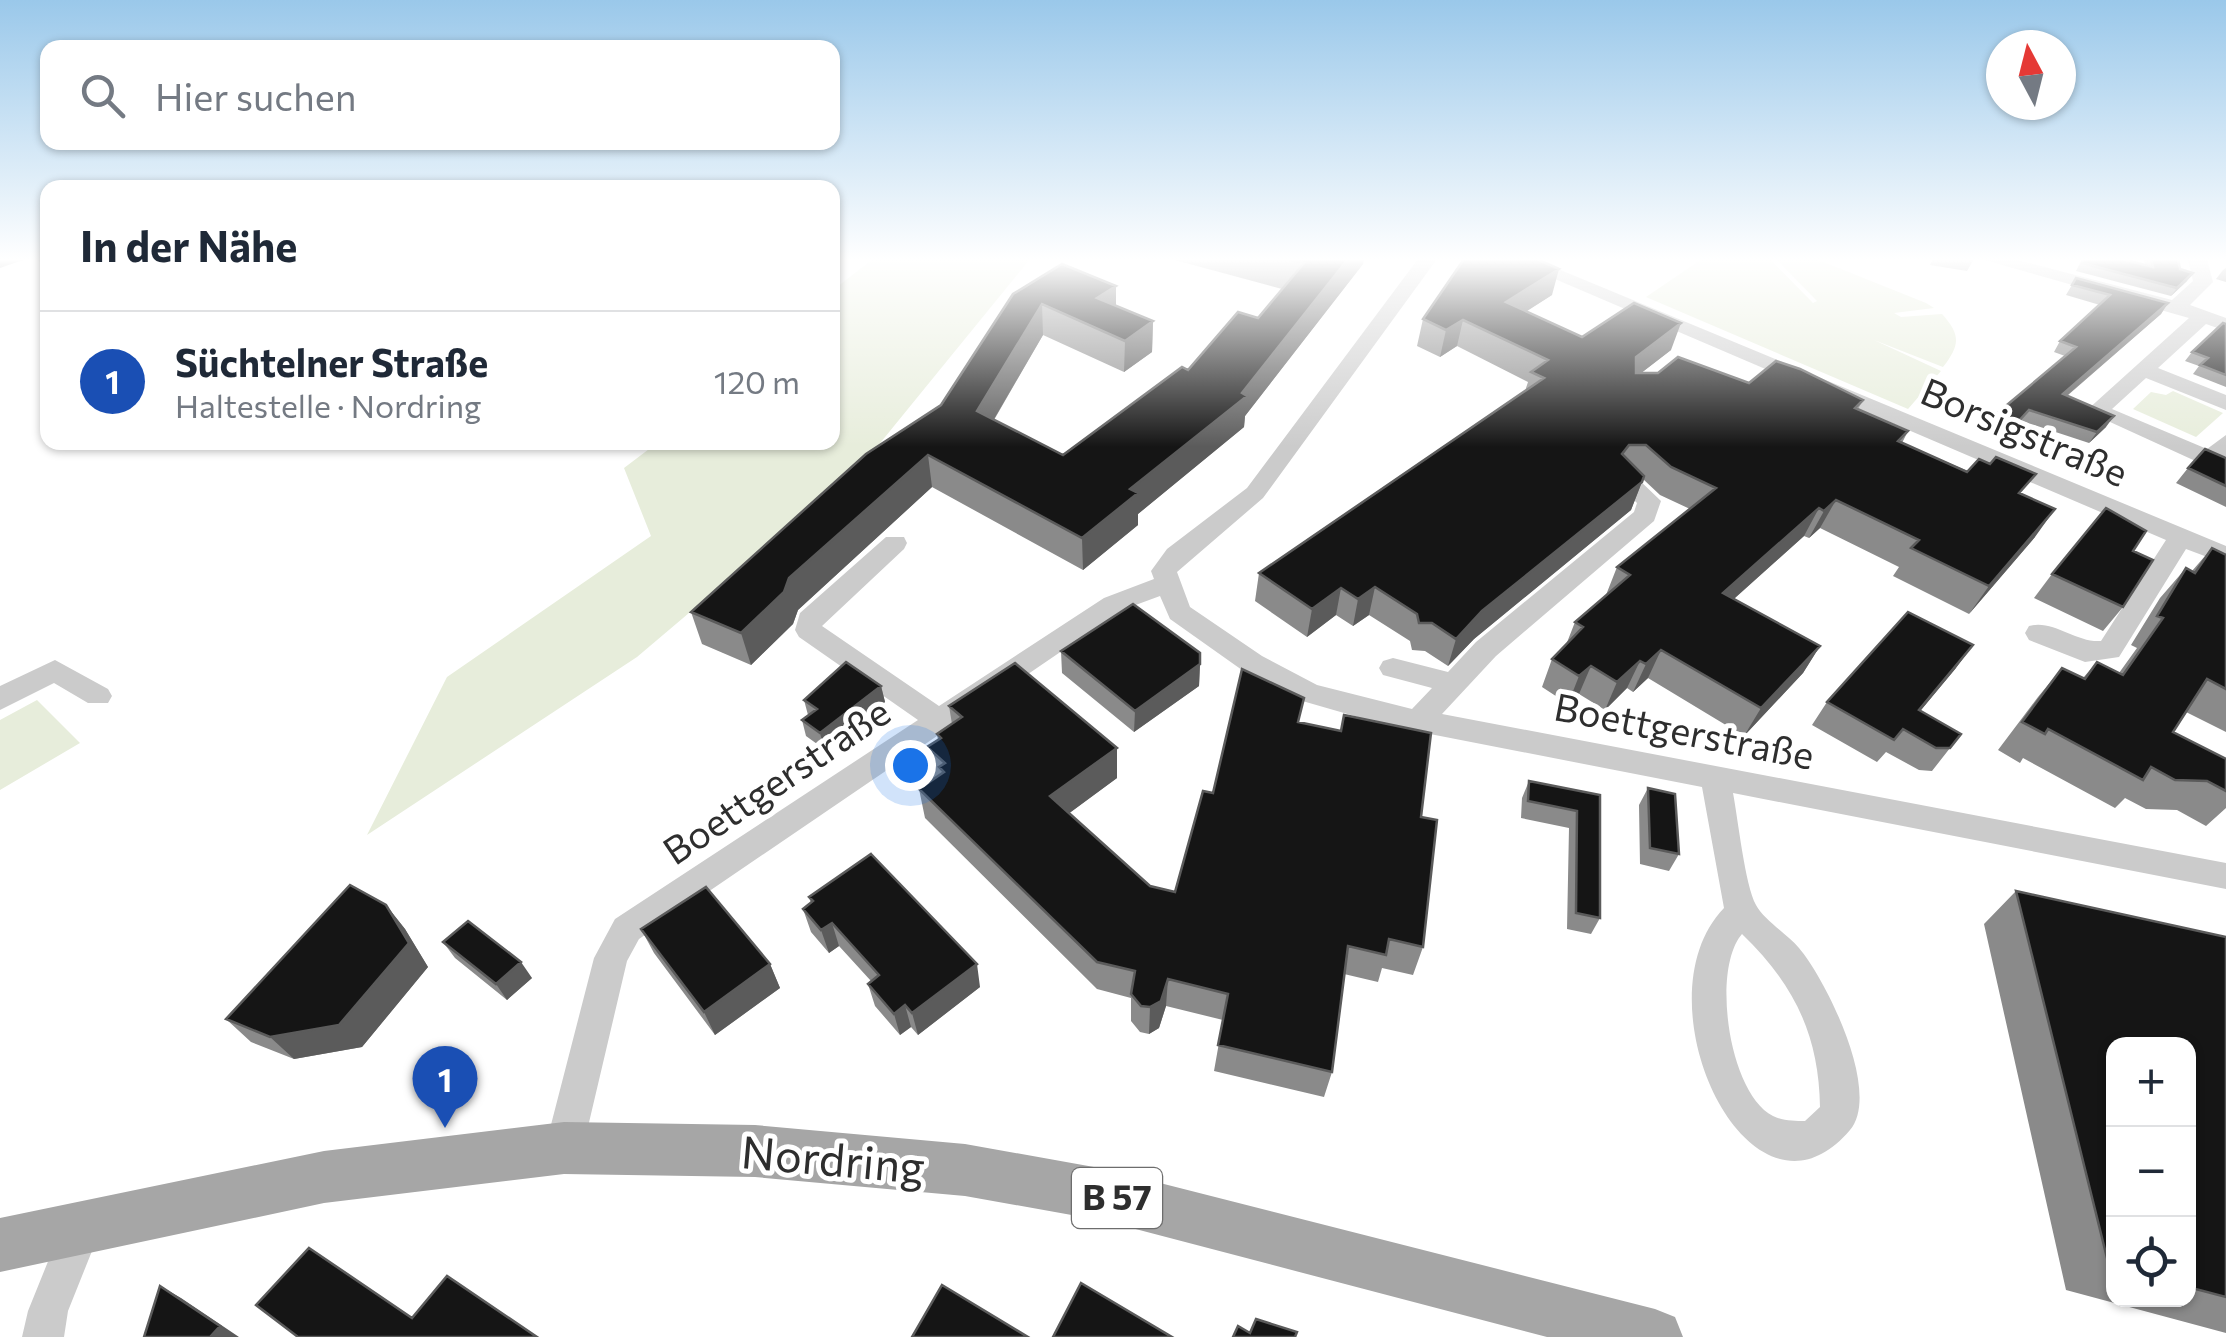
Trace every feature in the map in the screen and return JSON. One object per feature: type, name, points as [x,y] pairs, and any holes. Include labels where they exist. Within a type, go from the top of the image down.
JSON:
[{"type":"main road","name":"Nordring","points":[[0,1244],[324,1177],[564,1148],[754,1151],[982,1174],[1105,1196],[1247,1229],[1655,1337]]},
{"type":"street","points":[[1166,584],[1164,571],[1176,555],[1255,493],[1382,321]]},
{"type":"street","name":"Borsigstraße","points":[[1650,321],[2226,556]]},
{"type":"street","points":[[2197,321],[2097,411],[2210,460],[2226,442]]},
{"type":"street","points":[[2144,370],[2226,403]]},
{"type":"street","points":[[1418,721],[1452,682],[1645,516],[1649,501],[1627,481]]},
{"type":"street","points":[[2038,632],[2085,652],[2109,650],[2181,537]]},
{"type":"street","points":[[895,543],[809,620],[808,630],[940,722]]},
{"type":"street","name":"Boettgerstraße","points":[[564,1148],[611,958],[627,929],[1114,604],[1166,584],[1179,612],[1252,663],[1309,693],[1418,721],[2226,876]]},
{"type":"street","points":[[1394,668],[1452,682]]},
{"type":"street","points":[[0,700],[55,670],[98,696]]},
{"type":"street","points":[[1714,779],[1741,912],[1790,956],[1817,998],[1840,1072],[1839,1115],[1812,1140],[1782,1140],[1753,1124],[1732,1096],[1715,1050],[1710,990],[1719,937],[1741,912]]},
{"type":"street","points":[[43,1337],[55,1293],[83,1225]]},
{"type":"green space","points":[[840,321],[979,321],[859,469],[637,657],[367,835],[447,677],[651,536],[624,468],[648,450],[840,450]]},
{"type":"green space","points":[[1703,321],[1948,321],[1956,340],[1943,367],[1874,340],[1941,371],[1908,409]]},
{"type":"green space","points":[[2173,391],[2223,413],[2196,437],[2133,409],[2151,392],[2166,395]]},
{"type":"green space","points":[[37,700],[80,743],[0,790],[0,720]]},
{"type":"building","points":[[995,321],[1031,321],[977,411],[1063,455],[1182,367],[1188,370],[1230,321],[1299,321],[1242,393],[1247,396],[1130,489],[1138,493],[1082,538],[928,455],[789,578],[784,592],[741,633],[691,612],[866,454],[941,405]]},
{"type":"building","points":[[1081,321],[1152,321],[1125,341]]},
{"type":"building","points":[[1428,321],[1461,321],[1446,330]]},
{"type":"building","points":[[1466,321],[1548,321],[1582,337],[1606,321],[1677,321],[1681,323],[1636,357],[1636,373],[1658,373],[1678,357],[1749,383],[1776,361],[1863,400],[1855,408],[1908,431],[1898,441],[1967,472],[1979,459],[1990,464],[1996,457],[2036,474],[2019,493],[2055,509],[1989,586],[1911,548],[1919,540],[1836,500],[1824,511],[1819,508],[1723,593],[1820,646],[1761,708],[1661,650],[1646,664],[1640,661],[1617,682],[1591,666],[1579,676],[1552,659],[1583,627],[1575,622],[1630,575],[1617,567],[1716,488],[1671,467],[1646,445],[1629,445],[1622,454],[1644,476],[1642,482],[1482,611],[1456,639],[1432,623],[1419,623],[1417,614],[1375,587],[1358,599],[1341,588],[1312,609],[1259,573],[1544,378],[1531,372],[1548,360]]},
{"type":"building","points":[[2081,321],[2147,321],[2063,394],[2114,416],[2097,432],[2029,410],[2016,424],[1995,415],[2076,347],[2060,341]]},
{"type":"building","points":[[2223,323],[2226,375],[2200,365],[2208,358],[2192,352]]},
{"type":"building","points":[[2205,449],[2226,458],[2226,486],[2188,468]]},
{"type":"building","points":[[2106,508],[2146,531],[2133,551],[2153,560],[2123,607],[2052,574]]},
{"type":"building","points":[[2212,548],[2226,555],[2226,689],[2207,679],[2173,732],[2226,759],[2226,791],[2207,781],[2175,780],[2151,767],[2143,780],[2048,729],[2045,734],[2022,722],[2062,668],[2085,679],[2097,662],[2123,675],[2163,618],[2157,616],[2186,568],[2195,573]]},
{"type":"building","points":[[1133,604],[1200,653],[1200,664],[1135,711],[1061,651]]},
{"type":"building","points":[[1908,612],[1973,645],[1919,710],[1961,734],[1950,748],[1936,748],[1903,729],[1894,740],[1827,702]]},
{"type":"building","points":[[846,662],[881,686],[820,733],[802,720],[817,709],[804,700]]},
{"type":"building","points":[[1015,663],[1117,748],[1050,796],[1150,886],[1175,892],[1203,791],[1213,793],[1242,669],[1304,698],[1298,722],[1341,731],[1344,715],[1431,733],[1421,817],[1437,820],[1423,947],[1389,939],[1386,955],[1348,946],[1332,1072],[1218,1045],[1228,994],[1168,979],[1161,1001],[1150,1007],[1141,1006],[1131,994],[1135,971],[1097,962],[919,789],[944,772],[939,767],[945,763],[927,747],[941,738],[937,734],[962,717],[949,706]]},
{"type":"building","points":[[1529,781],[1600,795],[1600,918],[1576,913],[1577,811],[1528,801]]},
{"type":"building","points":[[1648,788],[1675,794],[1679,854],[1650,848]]},
{"type":"building","points":[[871,854],[977,964],[912,1013],[905,1005],[894,1014],[868,984],[879,975],[832,923],[821,930],[803,909],[813,901],[809,897]]},
{"type":"building","points":[[350,885],[386,905],[409,943],[339,1025],[270,1037],[226,1019]]},
{"type":"building","points":[[706,887],[770,964],[704,1012],[641,929]]},
{"type":"building","points":[[2016,891],[2226,937],[2226,1297],[2196,1289],[2196,1037],[2106,1037],[2106,1254]]},
{"type":"building","points":[[468,921],[521,962],[496,984],[443,942]]},
{"type":"building","points":[[309,1248],[412,1318],[447,1276],[537,1337],[298,1337],[256,1305]]},
{"type":"building","points":[[1081,1283],[1172,1337],[1053,1337]]},
{"type":"building","points":[[942,1285],[1028,1337],[912,1337]]},
{"type":"building","points":[[160,1286],[220,1326],[210,1337],[144,1337]]},
{"type":"building","points":[[1256,1319],[1297,1332],[1295,1337],[1233,1337],[1238,1326],[1250,1333]]},
{"type":"place","name":"Süchtelner Straße","points":[[445,1128]]}]
